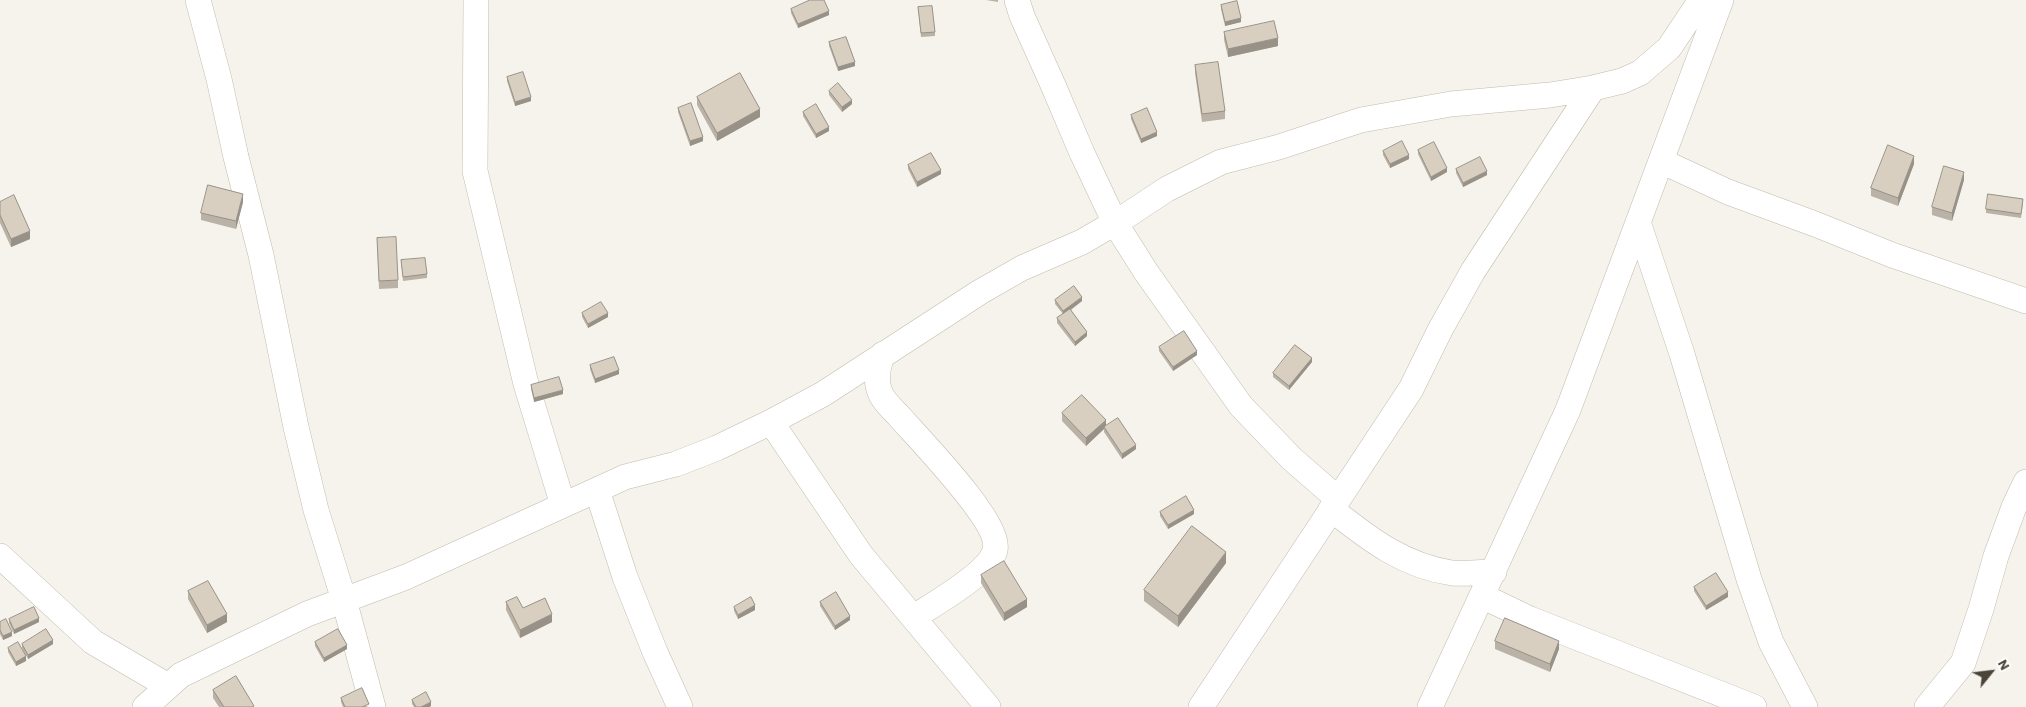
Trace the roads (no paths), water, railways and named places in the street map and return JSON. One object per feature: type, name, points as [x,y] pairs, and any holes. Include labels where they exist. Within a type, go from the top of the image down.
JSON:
[{"type":"street","points":[[198,0],[261,254],[296,427],[312,491],[374,707]]},
{"type":"street","points":[[476,0],[475,171],[526,384],[563,505]]},
{"type":"street","points":[[1017,0],[1022,16],[1082,154],[1115,223],[1146,272],[1241,406],[1372,541],[1411,562],[1452,573],[1494,572]]},
{"type":"street","points":[[144,707],[181,675],[307,614],[406,577],[625,477],[676,464],[717,448],[771,422],[823,394],[980,292],[1022,268],[1082,242],[1167,189],[1221,162],[1279,147],[1361,120],[1451,104],[1550,95],[1622,81],[1640,73],[1653,64],[1669,48],[1701,0]]},
{"type":"street","points":[[1430,707],[1568,410],[1721,0]]},
{"type":"street","points":[[1201,707],[1411,390],[1440,330],[1473,271],[1593,88]]},
{"type":"street","points":[[1661,160],[1728,192],[1892,255],[2026,300]]},
{"type":"street","points":[[1638,222],[1682,354],[1749,579],[1771,642],[1805,707]]},
{"type":"street","points":[[882,354],[878,366],[877,380],[882,398],[955,479],[985,519],[994,536],[996,550],[984,568],[956,590],[914,617]]},
{"type":"street","points":[[771,422],[861,554],[988,707]]},
{"type":"street","points":[[1927,707],[1963,663],[1981,610],[1996,556],[2014,507],[2026,482]]},
{"type":"street","points":[[597,490],[625,577],[655,652],[680,707]]},
{"type":"street","points":[[0,556],[93,642],[168,686]]},
{"type":"street","points":[[1482,596],[1530,619],[1754,707]]}]
